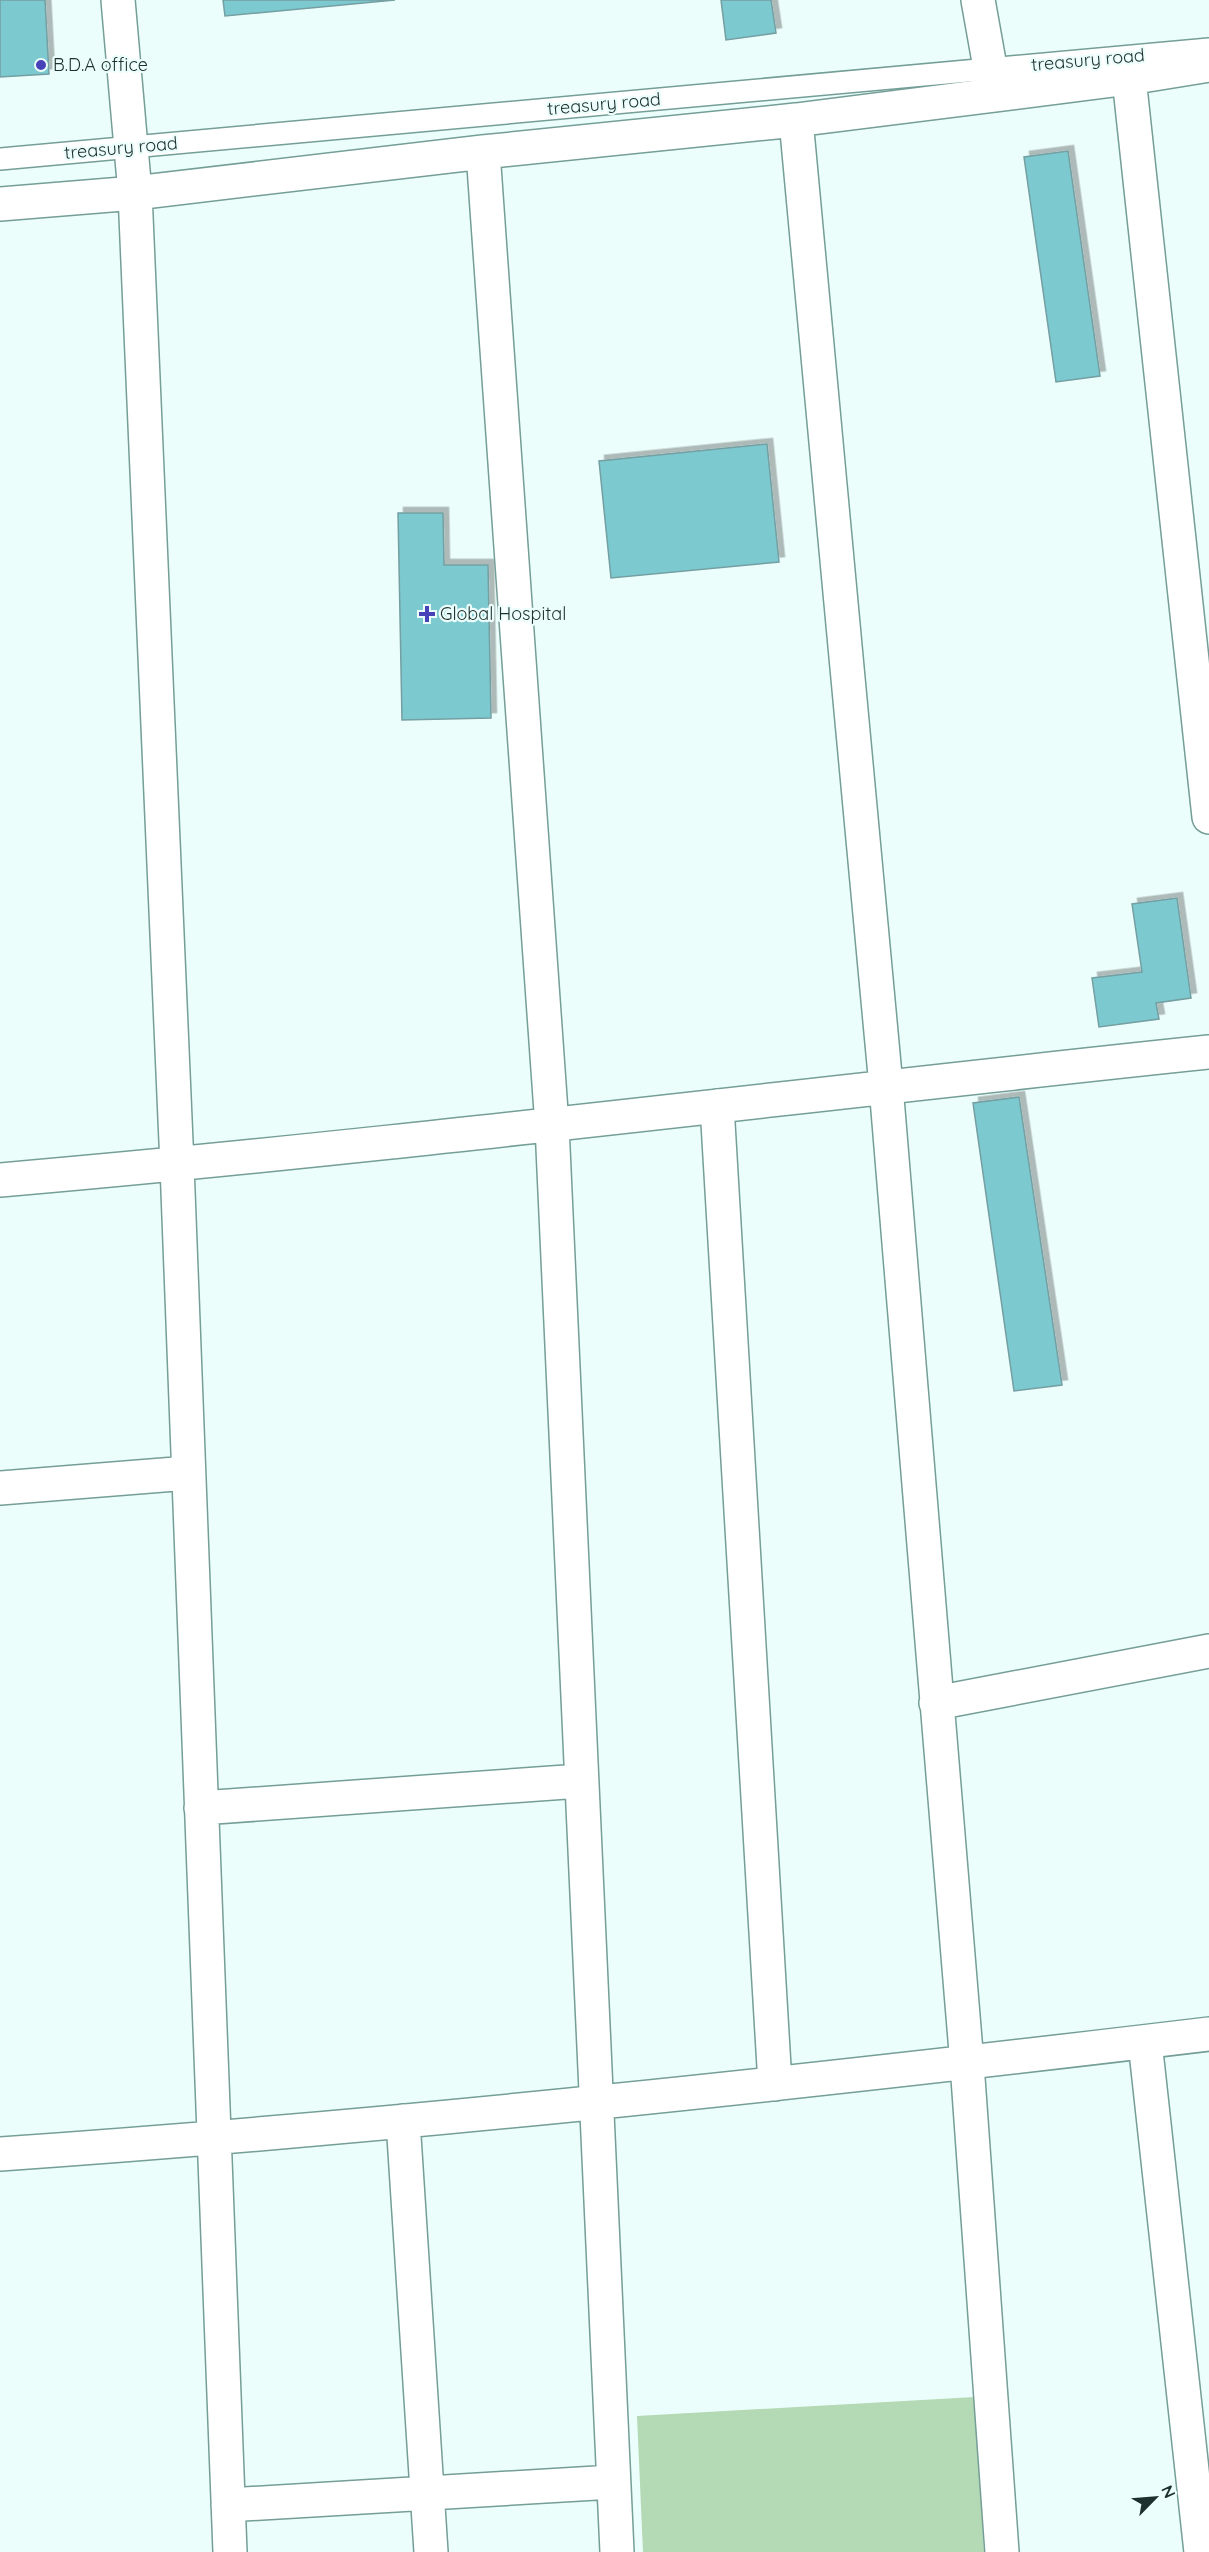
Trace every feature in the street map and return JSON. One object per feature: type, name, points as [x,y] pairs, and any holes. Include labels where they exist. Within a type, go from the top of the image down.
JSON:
[{"type":"street","points":[[118,0],[135,193],[177,1165],[230,2552]]},
{"type":"street","points":[[978,0],[993,82]]},
{"type":"street","points":[[0,204],[135,193],[483,152],[796,120],[993,82],[1129,78],[1209,65]]},
{"type":"street","points":[[1129,78],[1209,817]]},
{"type":"street","points":[[796,120],[886,1086],[967,2064],[1002,2552]]},
{"type":"street","points":[[483,152],[552,1126],[580,1781],[617,2552]]},
{"type":"street","points":[[0,1180],[177,1165],[552,1126],[886,1086],[1209,1052]]},
{"type":"street","points":[[717,1106],[775,2084]]},
{"type":"street","points":[[0,1488],[188,1473]]},
{"type":"street","points":[[936,1703],[1209,1651]]},
{"type":"street","points":[[201,1808],[580,1781]]},
{"type":"street","points":[[0,2154],[214,2139],[595,2103],[967,2064],[1209,2034]]},
{"type":"street","points":[[1145,2042],[1201,2552]]},
{"type":"street","points":[[403,2121],[429,2493],[431,2552]]},
{"type":"street","points":[[228,2505],[613,2482]]},
{"type":"lane","name":"treasury road","points":[[0,159],[131,147],[993,82],[1209,49]]},
{"type":"green space","points":[[975,2397],[984,2552],[643,2552],[637,2416]]},
{"type":"building","points":[[0,0],[45,0],[49,74],[0,77]]},
{"type":"building","points":[[223,0],[395,0],[225,16]]},
{"type":"building","points":[[721,0],[771,0],[776,33],[726,40]]},
{"type":"building","points":[[1068,151],[1100,376],[1056,382],[1024,157]]},
{"type":"building","points":[[767,444],[779,562],[611,578],[599,461]]},
{"type":"building","points":[[398,513],[443,513],[444,565],[488,565],[491,718],[402,720]]},
{"type":"building","points":[[1177,898],[1191,998],[1156,1003],[1159,1019],[1099,1027],[1092,978],[1142,972],[1132,904]]},
{"type":"building","points":[[1019,1097],[1062,1385],[1014,1391],[973,1103]]},
{"type":"place","name":"B.D.A office","points":[[41,65]]},
{"type":"place","name":"Global Hospital","points":[[427,614]]}]
